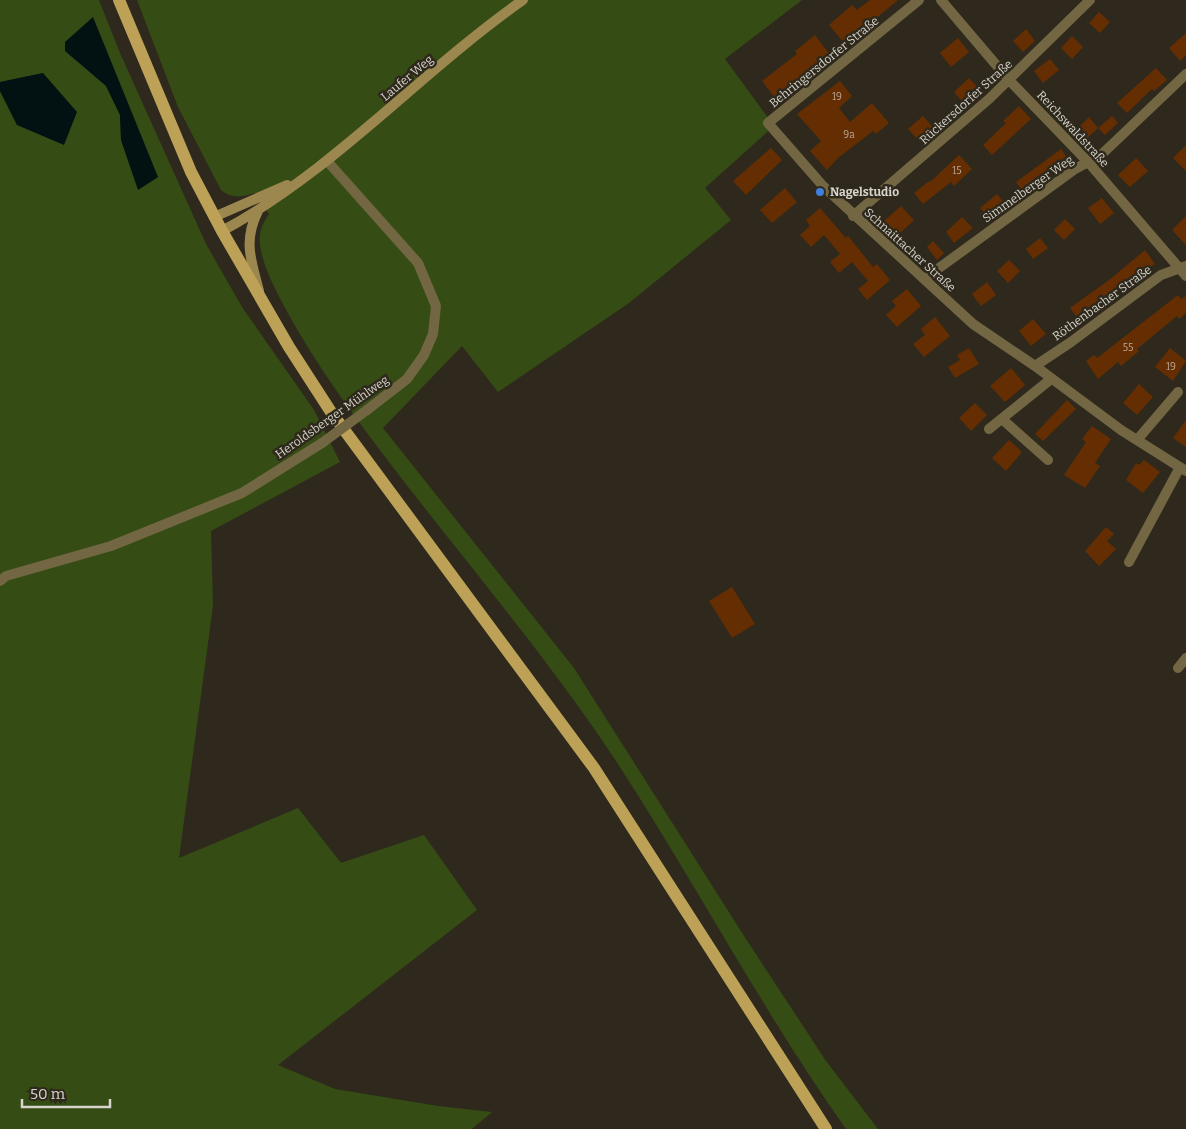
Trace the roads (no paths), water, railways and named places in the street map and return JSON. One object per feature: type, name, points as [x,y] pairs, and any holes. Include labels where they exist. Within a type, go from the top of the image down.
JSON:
[{"type":"main road","points":[[119,0],[191,172],[214,217],[262,301],[331,412],[594,768],[826,1129]]},
{"type":"street","name":"Laufer Weg","points":[[222,231],[258,210],[328,162],[523,0]]},
{"type":"street","name":"Behringersdorfer Straße","points":[[768,124],[919,0]]},
{"type":"street","name":"Reichswaldstraße","points":[[942,0],[1009,80],[1089,163],[1183,271]]},
{"type":"street","name":"Rückersdorfer Straße","points":[[853,216],[1009,80],[1090,0]]},
{"type":"street","name":"Simmelberger Weg","points":[[924,279],[1075,169],[1101,155],[1186,74]]},
{"type":"street","name":"Schnaittacher Straße","points":[[768,124],[823,186],[853,216],[973,324],[1035,366],[1137,440],[1183,469],[1129,562]]},
{"type":"street","name":"Heroldsberger Mühlweg","points":[[0,581],[6,576],[111,546],[242,493],[322,442],[407,379],[424,355],[432,334],[436,306],[418,263],[328,162]]},
{"type":"street","name":"Laufer Weg","points":[[214,217],[308,176]]},
{"type":"street","points":[[258,210],[249,237],[249,251],[262,301]]},
{"type":"street","name":"Röthenbacher Straße","points":[[1035,366],[1160,275],[1183,271]]},
{"type":"street","points":[[988,429],[1051,378]]},
{"type":"street","points":[[1137,440],[1178,392]]},
{"type":"street","points":[[1002,419],[1048,460]]},
{"type":"street","points":[[1178,668],[1186,658]]},
{"type":"place","name":"Nagelstudio","points":[[820,192]]}]
